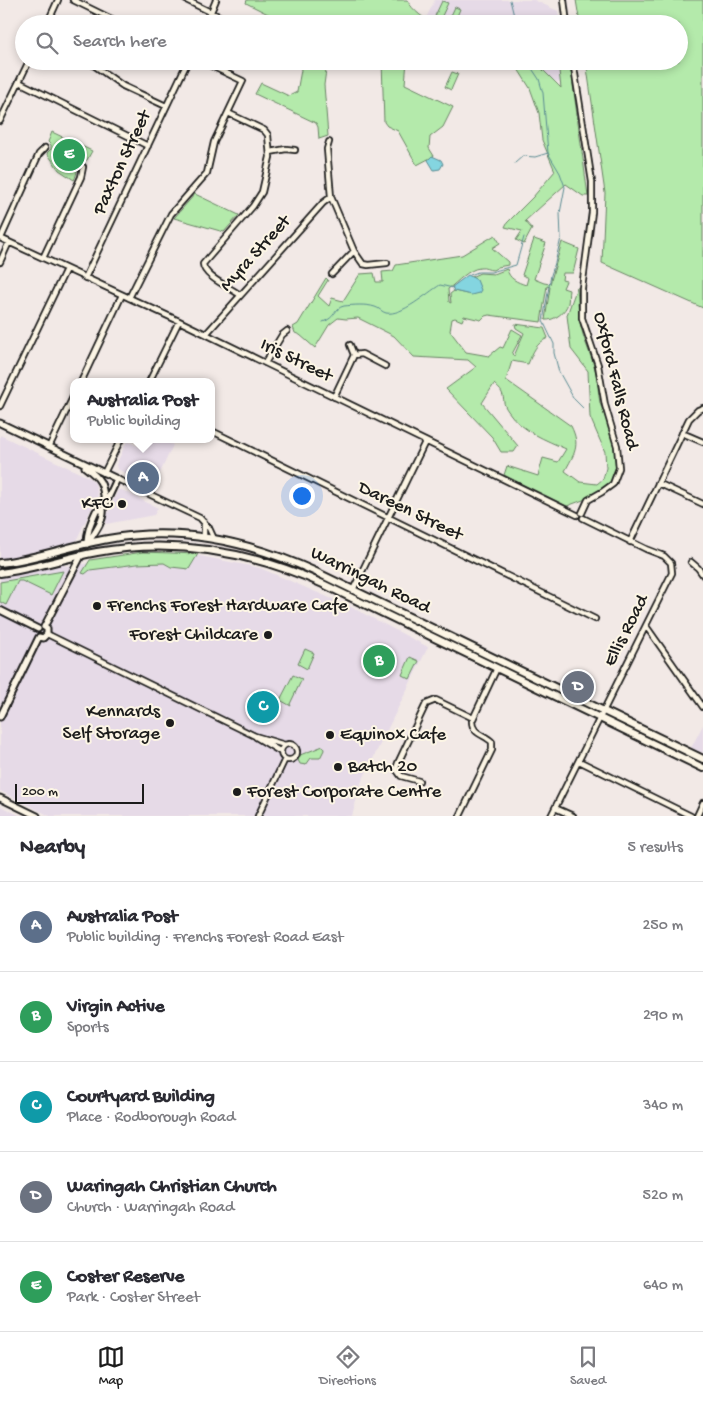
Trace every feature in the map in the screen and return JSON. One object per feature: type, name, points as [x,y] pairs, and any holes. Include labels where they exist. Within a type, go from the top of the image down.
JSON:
[{"type":"highway","name":"Warringah Road","points":[[0,563],[107,539],[147,535],[204,538],[239,544],[277,555],[354,590],[703,759]]},
{"type":"highway","points":[[81,556],[87,544]]},
{"type":"highway","name":"Warringah Road","points":[[0,573],[133,547],[173,546],[215,550],[261,560],[306,576],[703,768]]},
{"type":"main road","points":[[0,423],[117,480],[104,506]]},
{"type":"main road","points":[[74,459],[101,481],[104,491],[103,513],[94,534],[87,544]]},
{"type":"main road","points":[[0,610],[38,629],[44,627],[81,556]]},
{"type":"main road","points":[[39,637],[43,638],[47,634],[48,631],[44,627]]},
{"type":"main road","points":[[38,629],[36,633],[39,637]]},
{"type":"main road","points":[[0,717],[39,637]]},
{"type":"main road","points":[[0,798],[37,816]]},
{"type":"street","points":[[51,15],[58,0]]},
{"type":"street","points":[[73,0],[104,15]]},
{"type":"street","points":[[186,0],[217,15]]},
{"type":"street","points":[[210,15],[216,0]]},
{"type":"street","points":[[564,0],[566,15]]},
{"type":"street","points":[[0,121],[25,70]]},
{"type":"street","points":[[101,70],[123,86],[166,106]]},
{"type":"street","name":"Paxton Street","points":[[85,278],[184,70]]},
{"type":"street","points":[[130,298],[171,214],[207,173],[214,142],[243,81],[220,70]]},
{"type":"street","name":"Oxford Falls Road","points":[[574,70],[593,198],[582,288],[582,318],[595,356],[605,405],[616,440],[620,462],[618,475],[613,484],[588,500],[581,515]]},
{"type":"street","points":[[19,82],[148,146]]},
{"type":"street","points":[[228,113],[264,130],[268,135],[270,152],[263,187],[257,200],[203,264],[204,270],[220,283],[240,295]]},
{"type":"street","points":[[329,142],[327,149],[331,197],[354,251],[363,264],[368,266],[387,263]]},
{"type":"street","points":[[0,238],[39,154],[45,148]]},
{"type":"street","points":[[270,152],[286,149],[295,150]]},
{"type":"street","points":[[43,258],[81,177],[83,167]]},
{"type":"street","name":"Myra Street","points":[[206,334],[323,203],[331,197]]},
{"type":"street","name":"Iris Street","points":[[0,238],[179,321],[425,442],[581,515]]},
{"type":"street","points":[[0,262],[9,242]]},
{"type":"street","points":[[332,274],[354,251]]},
{"type":"street","points":[[0,406],[66,269]]},
{"type":"street","points":[[82,378],[122,295]]},
{"type":"street","points":[[151,378],[179,321]]},
{"type":"street","points":[[265,363],[282,335],[288,331]]},
{"type":"street","points":[[334,397],[354,355],[350,345]]},
{"type":"street","points":[[354,355],[362,354],[385,366]]},
{"type":"street","points":[[581,515],[630,542],[689,419],[701,409],[703,402]]},
{"type":"street","points":[[49,447],[70,403]]},
{"type":"street","name":"Dareen Street","points":[[215,432],[594,619]]},
{"type":"street","points":[[682,433],[703,442]]},
{"type":"street","points":[[354,590],[425,442]]},
{"type":"street","points":[[104,474],[119,443]]},
{"type":"street","points":[[117,480],[194,515],[204,522],[214,539]]},
{"type":"street","points":[[658,483],[703,504]]},
{"type":"street","points":[[204,522],[204,538]]},
{"type":"street","name":"Ellis Road","points":[[551,816],[672,573],[671,563],[664,556],[630,542]]},
{"type":"street","points":[[691,562],[703,576]]},
{"type":"street","points":[[646,626],[703,707]]},
{"type":"street","points":[[47,634],[255,736],[281,752],[285,759]]},
{"type":"street","points":[[460,816],[493,747],[490,740],[475,732],[472,728],[473,718],[497,668]]},
{"type":"street","points":[[419,781],[401,776],[396,769],[426,704],[436,700],[473,718]]},
{"type":"street","points":[[255,736],[285,745],[293,745],[297,751],[293,759],[285,759]]},
{"type":"street","points":[[281,752],[285,745]]},
{"type":"street","points":[[258,816],[285,759]]},
{"type":"street","points":[[579,761],[692,816]]},
{"type":"street","points":[[697,816],[703,803]]},
{"type":"street","points":[[555,808],[572,816]]},
{"type":"shaded area","points":[[435,0],[534,0],[558,11],[559,15],[428,15]]},
{"type":"shaded area","points":[[532,70],[567,70],[570,88]]},
{"type":"shaded area","points":[[0,435],[90,478],[95,483],[98,495],[64,566],[185,553],[260,568],[351,607],[428,647],[361,783],[352,816],[50,816],[0,791]]},
{"type":"shaded area","points":[[126,443],[131,443],[146,450],[150,443],[169,443],[173,445],[152,490],[142,485],[143,481],[117,469],[116,465]]},
{"type":"shaded area","points":[[118,490],[122,490],[158,508],[154,515],[106,524],[107,515]]},
{"type":"shaded area","points":[[703,725],[703,753],[691,748]]},
{"type":"shaded area","points":[[0,806],[21,816],[0,816]]},
{"type":"green space","points":[[247,0],[407,0],[420,15],[270,15],[246,3]]},
{"type":"green space","points":[[576,0],[703,0],[703,308],[602,263],[605,193],[587,70],[688,70],[688,15],[578,15]]},
{"type":"green space","points":[[442,1],[448,3],[442,15],[435,15]]},
{"type":"green space","points":[[455,7],[460,9],[458,15],[451,15]]},
{"type":"green space","points":[[301,70],[326,70],[324,85],[328,136],[319,139],[316,123],[255,94],[261,83],[289,96],[297,92]]},
{"type":"green space","points":[[382,70],[406,70],[405,84],[453,107],[443,127],[430,137],[429,148],[434,156],[417,165],[398,131],[387,126],[384,122]]},
{"type":"green space","points":[[519,70],[543,70],[561,88],[559,70],[571,70],[588,196],[583,196],[566,184],[525,221],[532,229],[524,244],[516,240],[522,231],[505,227],[555,171],[542,140],[539,113],[530,88]]},
{"type":"green space","points":[[452,72],[458,74],[451,90],[445,87]]},
{"type":"green space","points":[[52,132],[92,151],[87,160],[80,158],[74,180],[59,170],[47,153],[51,149],[51,145],[48,142]]},
{"type":"green space","points":[[195,194],[239,215],[224,232],[174,218]]},
{"type":"green space","points":[[495,235],[500,243],[492,248],[508,262],[508,265],[493,270],[480,268],[467,273],[448,289],[449,302],[451,303],[450,294],[454,291],[467,294],[477,280],[471,277],[480,273],[494,274],[507,269],[512,278],[526,285],[528,278],[522,275],[534,239],[546,243],[534,279],[544,283],[550,284],[562,242],[579,249],[573,273],[563,273],[562,280],[566,281],[563,288],[569,290],[568,301],[565,310],[556,317],[545,320],[550,287],[547,286],[541,322],[489,315],[481,320],[464,316],[462,321],[455,318],[452,319],[450,331],[466,352],[489,356],[500,347],[503,348],[512,329],[522,335],[512,354],[514,356],[524,333],[516,328],[515,324],[544,328],[548,338],[538,345],[528,364],[512,361],[506,380],[571,426],[576,439],[576,445],[565,471],[580,482],[597,484],[603,479],[606,468],[605,452],[590,417],[588,371],[571,349],[567,315],[577,287],[581,329],[596,373],[600,403],[611,433],[617,457],[617,468],[614,478],[604,490],[567,506],[504,475],[507,466],[538,476],[543,458],[558,462],[566,449],[534,434],[513,418],[504,404],[503,395],[494,384],[482,403],[518,446],[514,452],[501,452],[492,437],[446,389],[476,367],[468,360],[414,357],[394,336],[358,318],[338,318],[329,325],[315,348],[295,333],[293,327],[298,324],[326,278],[328,280],[318,296],[329,306],[332,298],[343,301],[360,274],[374,273],[376,282],[383,282],[382,272],[393,271],[396,265],[462,255]]},
{"type":"green space","points":[[143,552],[198,554],[189,569],[171,567],[164,563],[137,564],[90,570],[85,574],[82,573],[90,560]]},
{"type":"green space","points":[[63,571],[51,595],[22,581],[18,581],[6,605],[0,602],[0,582]]},
{"type":"green space","points":[[305,649],[314,653],[307,669],[298,664]]},
{"type":"green space","points":[[410,657],[419,661],[410,679],[402,675]]},
{"type":"green space","points":[[293,675],[302,679],[290,704],[291,706],[280,700]]},
{"type":"green space","points":[[323,746],[324,750],[320,758],[311,758],[306,765],[300,764],[298,760],[300,755]]},
{"type":"water","points":[[432,156],[441,160],[443,164],[440,169],[434,170],[428,160]]},
{"type":"water","points":[[468,275],[477,280],[481,290],[479,293],[471,295],[454,291],[452,287]]},
{"type":"waterway","points":[[510,0],[514,15]]},
{"type":"waterway","points":[[533,70],[539,79],[543,93],[548,153],[560,173],[565,187],[560,213],[561,238],[551,275],[543,321],[554,344],[554,353],[559,372],[574,399],[583,408]]},
{"type":"waterway","points":[[515,163],[523,156],[535,157],[548,153]]},
{"type":"waterway","points":[[470,275],[478,272],[491,272],[516,265],[524,237]]},
{"type":"waterway","points":[[323,322],[344,306],[368,305],[386,313],[392,313],[407,308],[440,285],[453,288]]},
{"type":"place","name":"Coster Reserve","points":[[69,155]]},
{"type":"place","name":"Australia Post","points":[[143,478]]},
{"type":"place","name":"KFC","points":[[122,504]]},
{"type":"place","name":"Frenchs Forest Hardware Cafe","points":[[97,606]]},
{"type":"place","name":"Forest Childcare","points":[[268,635]]},
{"type":"place","name":"Virgin Active","points":[[379,661]]},
{"type":"place","name":"Waringah Christian Church","points":[[578,687]]},
{"type":"place","name":"Courtyard Building","points":[[263,707]]},
{"type":"place","name":"Kennards Self Storage","points":[[170,723]]},
{"type":"place","name":"Equinox Cafe","points":[[330,735]]},
{"type":"place","name":"Batch 20","points":[[338,767]]},
{"type":"place","name":"Forest Corporate Centre","points":[[237,792]]}]
